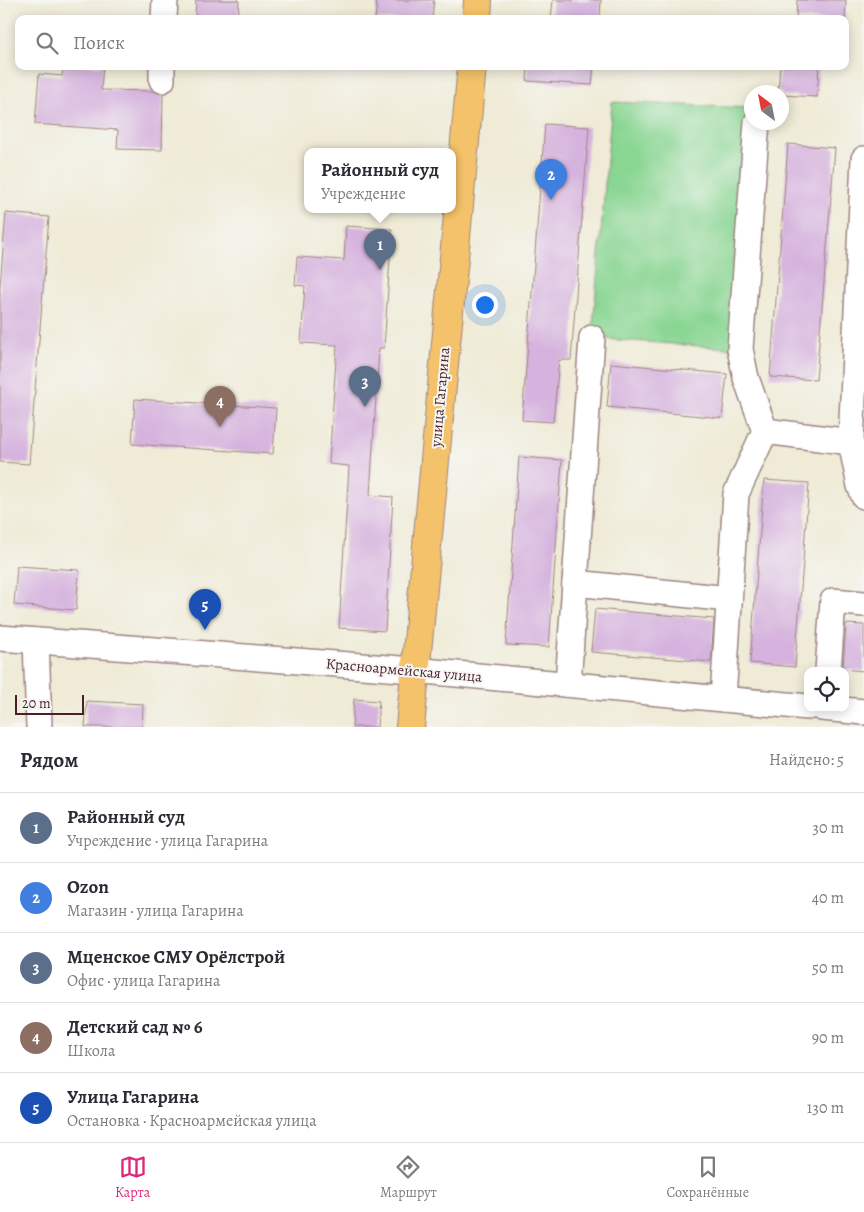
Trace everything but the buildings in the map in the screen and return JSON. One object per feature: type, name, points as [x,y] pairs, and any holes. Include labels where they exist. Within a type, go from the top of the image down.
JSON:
[{"type":"main road","points":[[476,15],[478,0]]},
{"type":"main road","name":"улица Гагарина","points":[[410,727],[472,70]]},
{"type":"street","points":[[164,15],[165,0]]},
{"type":"street","points":[[723,699],[736,494],[765,431],[746,378],[740,349],[756,130]]},
{"type":"street","points":[[864,159],[851,442],[860,486],[864,496]]},
{"type":"street","points":[[568,684],[592,338]]},
{"type":"street","points":[[765,431],[851,442]]},
{"type":"street","points":[[575,583],[729,599]]},
{"type":"street","points":[[828,667],[834,601],[864,604]]},
{"type":"street","name":"Красноармейская улица","points":[[0,638],[414,670],[804,707]]},
{"type":"street","points":[[36,641],[39,727]]},
{"type":"street","points":[[849,710],[864,712]]},
{"type":"green space","points":[[612,102],[744,108],[744,130],[750,130],[740,349],[592,338]]},
{"type":"place","name":"Ozon","points":[[551,200]]},
{"type":"place","name":"Районный суд","points":[[380,270]]},
{"type":"place","name":"Мценское СМУ Орёлстрой","points":[[365,407]]},
{"type":"place","name":"Детский сад № 6","points":[[220,427]]},
{"type":"place","name":"Улица Гагарина","points":[[205,630]]}]
